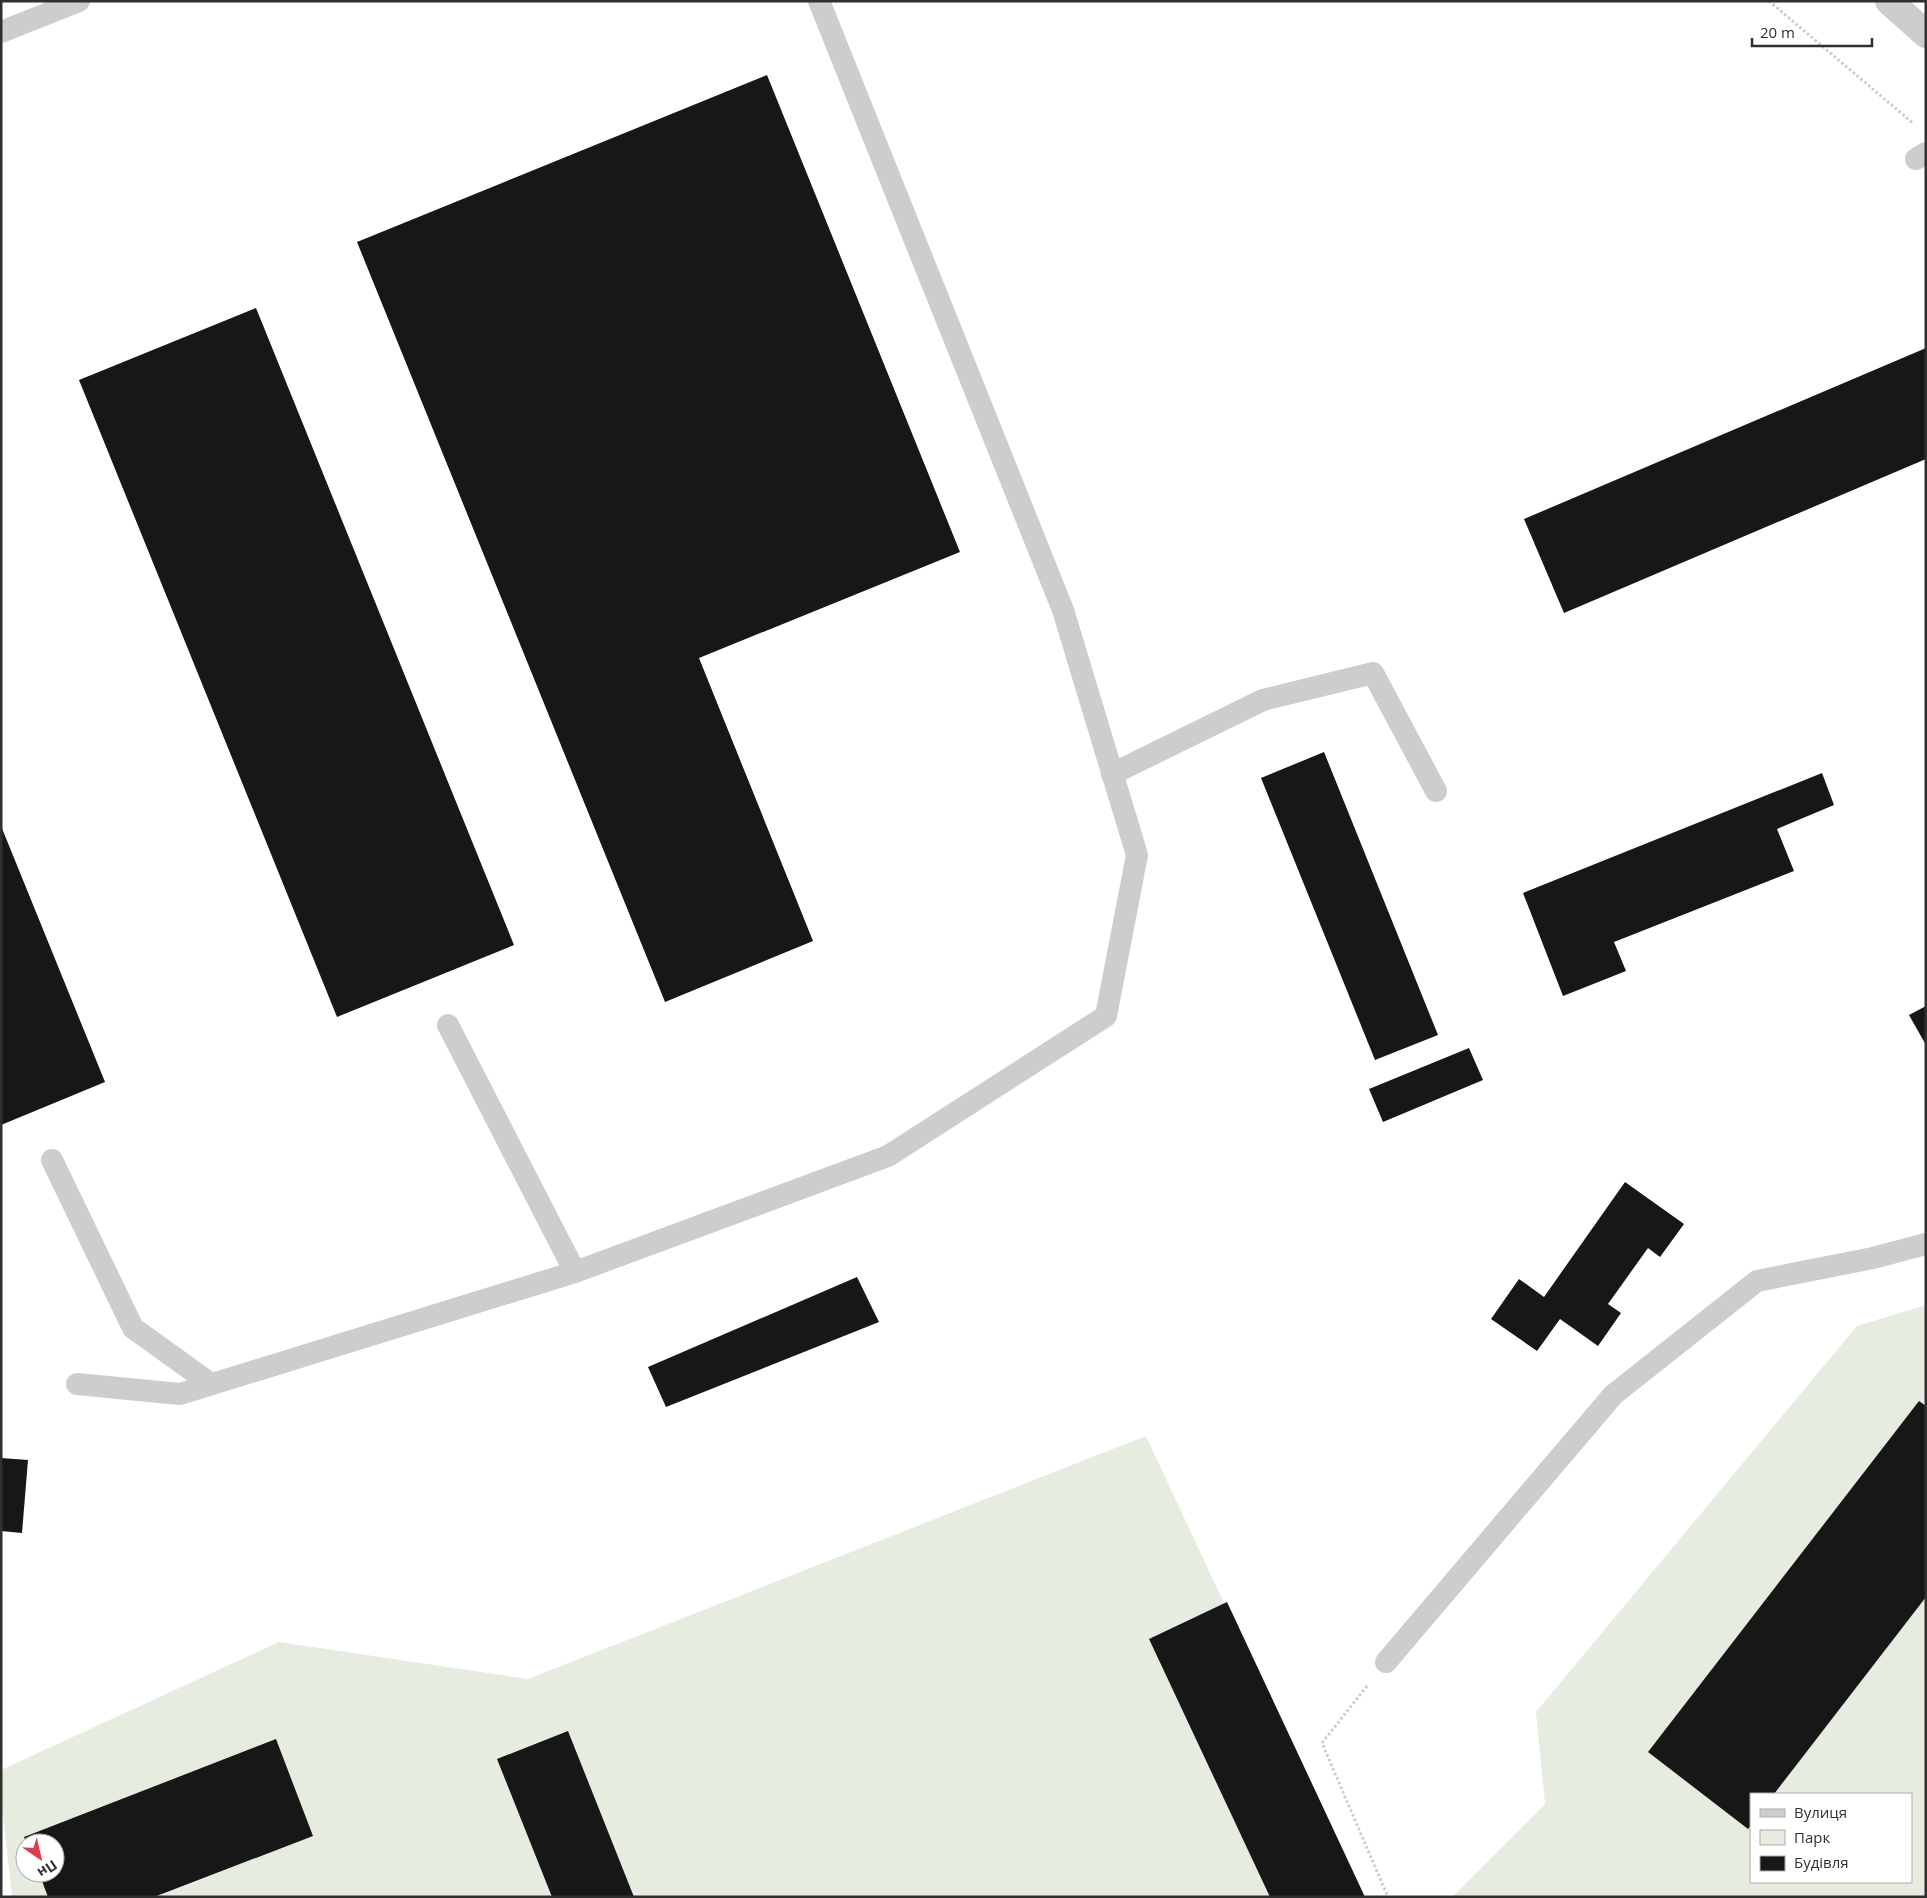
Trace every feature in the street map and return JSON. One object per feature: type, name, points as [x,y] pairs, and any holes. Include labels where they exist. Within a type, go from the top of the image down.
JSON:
[{"type":"street","points":[[1889,1],[1926,34]]},
{"type":"lane","points":[[78,1384],[180,1394],[574,1272],[888,1156],[1106,1016],[1137,855],[1063,610],[819,1]]},
{"type":"lane","points":[[1,32],[68,3]]},
{"type":"lane","points":[[1112,774],[1263,700],[1373,673],[1436,791]]},
{"type":"lane","points":[[448,1025],[574,1272]]},
{"type":"lane","points":[[52,1160],[133,1328],[211,1384]]},
{"type":"lane","points":[[1386,1662],[1613,1396],[1757,1281],[1873,1258],[1926,1244]]},
{"type":"path","points":[[1769,1],[1918,128]]},
{"type":"path","points":[[1386,1662],[1322,1744],[1388,1897]]},
{"type":"green space","points":[[1926,1305],[1926,1897],[1452,1897],[1545,1804],[1536,1712],[1857,1326]]},
{"type":"green space","points":[[1146,1436],[1361,1897],[12,1897],[1,1798],[1,1770],[279,1642],[528,1679]]},
{"type":"building","points":[[767,75],[960,552],[699,658],[813,941],[665,1002],[357,242]]},
{"type":"building","points":[[256,308],[514,945],[337,1017],[79,380]]},
{"type":"building","points":[[1926,348],[1926,459],[1564,613],[1524,519]]},
{"type":"building","points":[[1324,752],[1438,1035],[1375,1060],[1261,778]]},
{"type":"building","points":[[1822,773],[1834,805],[1777,829],[1794,871],[1614,942],[1626,971],[1563,996],[1523,893]]},
{"type":"building","points":[[1,826],[105,1082],[1,1125]]},
{"type":"building","points":[[1926,1006],[1926,1045],[1909,1015]]},
{"type":"building","points":[[1469,1048],[1483,1080],[1383,1122],[1369,1089]]},
{"type":"building","points":[[1625,1182],[1684,1224],[1660,1257],[1648,1248],[1608,1304],[1621,1313],[1598,1346],[1560,1319],[1537,1351],[1491,1319],[1519,1279],[1544,1297]]},
{"type":"building","points":[[857,1277],[879,1322],[666,1407],[648,1367]]},
{"type":"building","points":[[1919,1401],[1926,1406],[1926,1597],[1775,1793],[1750,1793],[1750,1826],[1748,1829],[1648,1752]]},
{"type":"building","points":[[1,1458],[28,1460],[22,1533],[1,1531]]},
{"type":"building","points":[[1227,1602],[1365,1897],[1270,1897],[1149,1639]]},
{"type":"building","points":[[568,1731],[634,1897],[552,1897],[497,1759]]},
{"type":"building","points":[[276,1739],[313,1836],[154,1897],[48,1897],[43,1883],[65,1883],[65,1833],[34,1833]]}]
